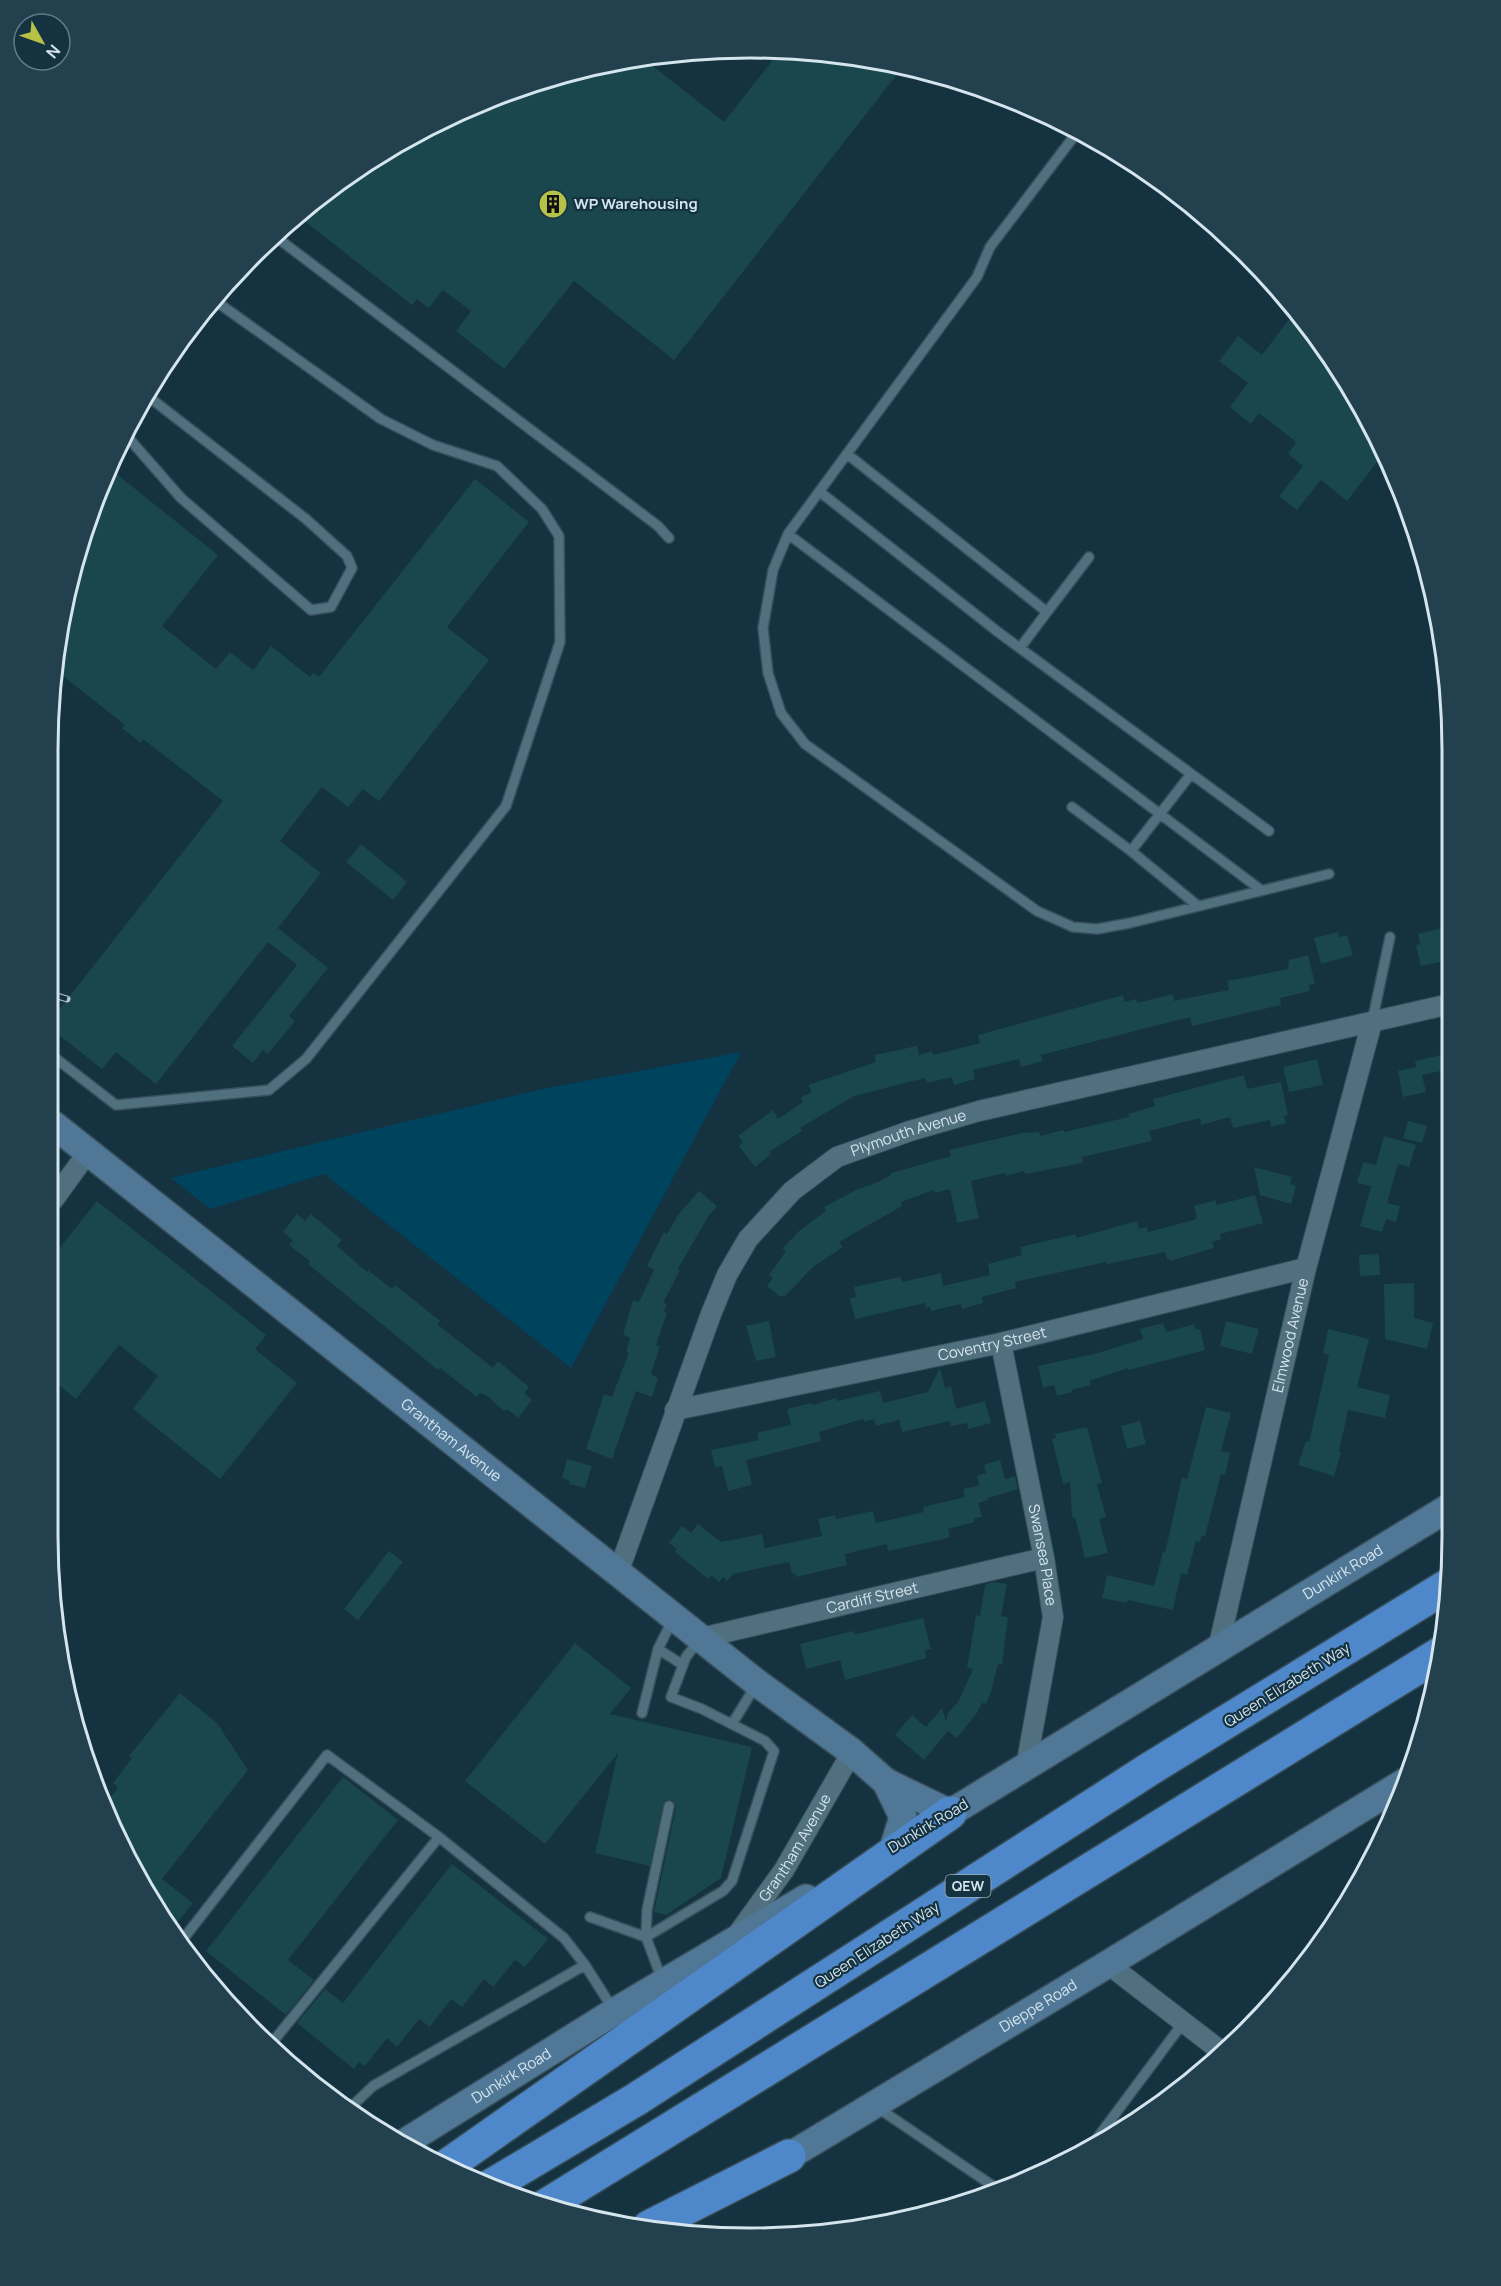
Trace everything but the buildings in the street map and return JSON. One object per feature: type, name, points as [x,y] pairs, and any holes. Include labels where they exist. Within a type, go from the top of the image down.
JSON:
[{"type":"highway","name":"Queen Elizabeth Way","points":[[500,2180],[635,2100],[1148,1770],[1440,1590]]},
{"type":"highway","points":[[556,2199],[1431,1659]]},
{"type":"highway","points":[[454,2161],[888,1854],[950,1813]]},
{"type":"highway","points":[[661,2222],[789,2156]]},
{"type":"street","name":"Plymouth Avenue","points":[[618,1573],[675,1410],[727,1275],[748,1239],[792,1191],[837,1157],[910,1131],[979,1111],[1442,1006]]},
{"type":"street","name":"Elmwood Avenue","points":[[1218,1649],[1306,1268],[1372,1022]]},
{"type":"street","name":"Grantham Avenue","points":[[58,1128],[757,1683],[852,1752],[886,1782],[950,1813]]},
{"type":"street","points":[[58,1193],[88,1152]]},
{"type":"street","name":"Coventry Street","points":[[675,1410],[1001,1344],[1306,1268]]},
{"type":"street","name":"Swansea Place","points":[[1001,1344],[1044,1558],[1053,1617],[1026,1767]]},
{"type":"street","name":"Dunkirk Road","points":[[950,1813],[1442,1512]]},
{"type":"street","name":"Cardiff Street","points":[[701,1638],[1044,1558]]},
{"type":"street","name":"Grantham Avenue","points":[[734,1940],[784,1870],[852,1752]]},
{"type":"street","name":"Grantham Avenue","points":[[886,1782],[903,1817],[888,1854]]},
{"type":"street","name":"Dieppe Road","points":[[680,2224],[1394,1788]]},
{"type":"street","name":"Dunkirk Road","points":[[411,2139],[663,1982],[888,1854]]},
{"type":"street","points":[[1108,1964],[1216,2048]]},
{"type":"lane","points":[[1072,138],[990,247],[976,277],[788,534],[773,570],[763,628],[768,673],[781,713],[805,744],[1037,911],[1072,927],[1097,929],[1329,874]]},
{"type":"lane","points":[[282,241],[658,526],[669,538]]},
{"type":"lane","points":[[58,1060],[116,1105],[269,1090],[306,1059],[506,806],[560,642],[559,536],[542,509],[497,466],[433,445],[381,418],[221,305]]},
{"type":"lane","points":[[131,441],[181,498],[310,610],[331,607],[352,568],[347,556],[306,519],[153,400]]},
{"type":"lane","points":[[847,454],[1047,612]]},
{"type":"lane","points":[[820,492],[1020,648],[1269,831]]},
{"type":"lane","points":[[788,534],[1261,890]]},
{"type":"lane","points":[[1020,648],[1089,557]]},
{"type":"lane","points":[[1131,852],[1191,774]]},
{"type":"lane","points":[[1072,807],[1198,906]]},
{"type":"lane","points":[[1372,1022],[1390,937]]},
{"type":"lane","points":[[642,1713],[658,1649],[674,1617]]},
{"type":"lane","points":[[590,1917],[646,1937],[723,1892],[732,1881],[774,1751],[765,1740],[702,1708],[670,1698],[686,1657],[701,1638]]},
{"type":"lane","points":[[658,1649],[683,1665]]},
{"type":"lane","points":[[732,1724],[757,1683]]},
{"type":"lane","points":[[186,1935],[327,1755],[439,1837],[564,1938],[585,1965],[614,2012]]},
{"type":"lane","points":[[663,1982],[646,1937],[647,1910],[669,1806]]},
{"type":"lane","points":[[275,2039],[439,1837]]},
{"type":"lane","points":[[355,2103],[373,2086],[585,1965]]},
{"type":"lane","points":[[1103,2131],[1184,2023]]},
{"type":"lane","points":[[873,2105],[991,2184]]},
{"type":"shaded area","points":[[741,1052],[571,1368],[324,1174],[210,1209],[171,1178],[542,1089]]},
{"type":"railway","points":[[58,996],[67,999]]},
{"type":"place","name":"WP Warehousing","points":[[553,204]]}]
